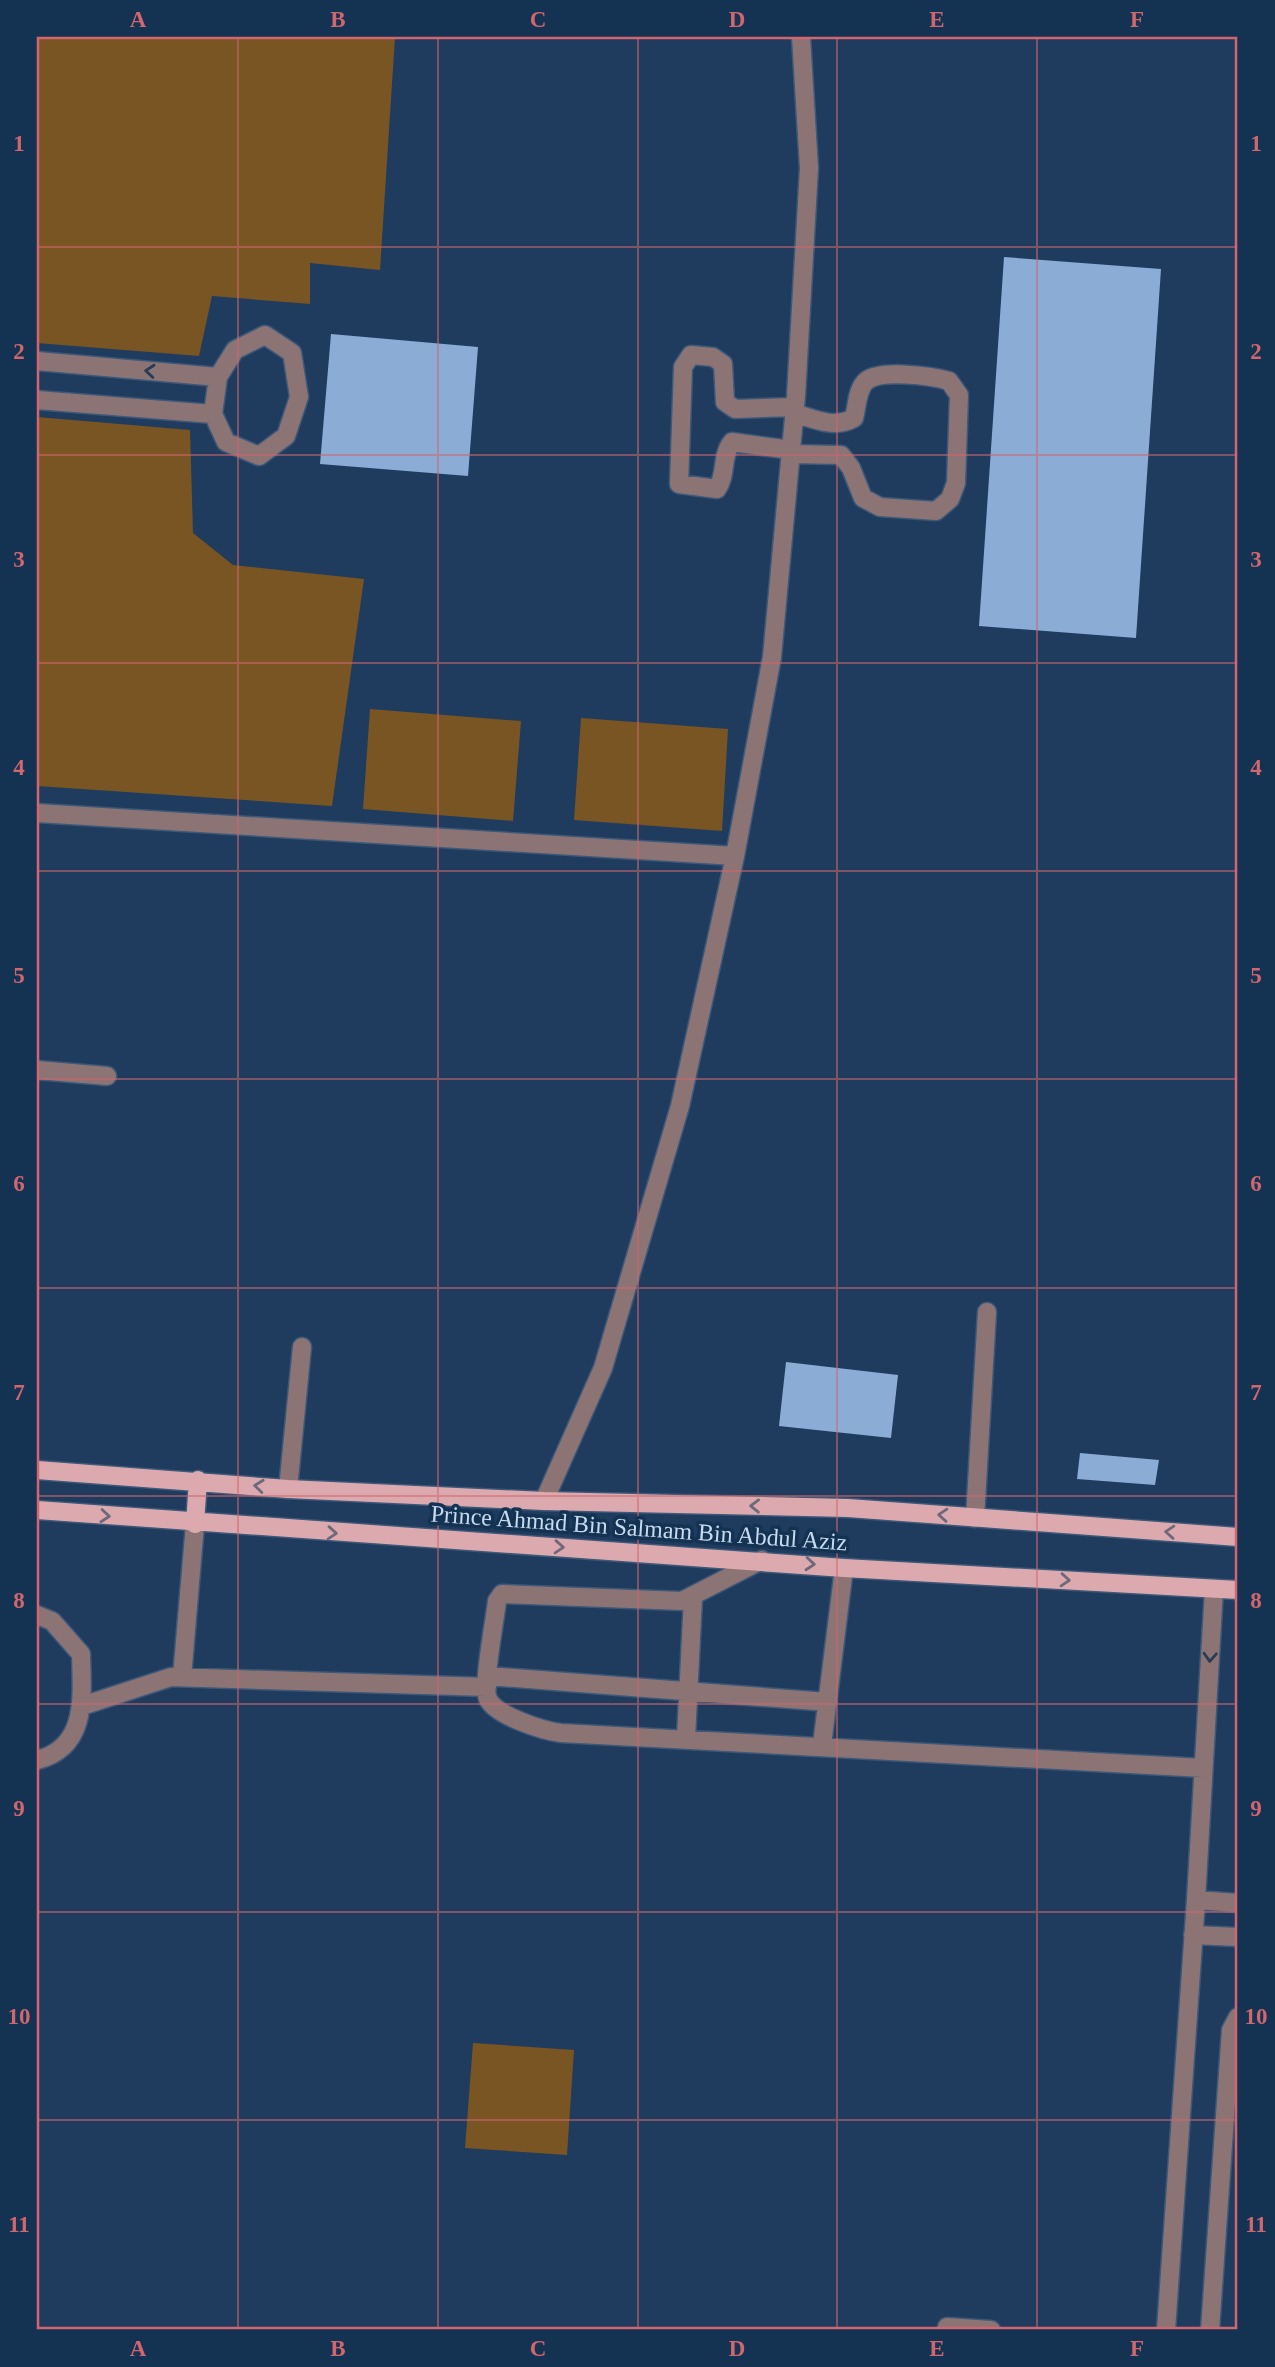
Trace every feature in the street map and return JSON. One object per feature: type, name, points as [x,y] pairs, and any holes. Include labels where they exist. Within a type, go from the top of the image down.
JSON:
[{"type":"main road","name":"Prince Ahmad Bin Salmam Bin Abdul Aziz","points":[[37,1470],[198,1480],[288,1489],[544,1501],[848,1508],[1238,1537]]},
{"type":"main road","points":[[195,1524],[198,1480]]},
{"type":"main road","name":"Prince Ahmad Bin Salmam Bin Abdul Aziz","points":[[37,1510],[195,1524],[1238,1590]]},
{"type":"street","points":[[544,1501],[603,1368],[680,1106],[735,856],[772,657],[794,410],[809,168],[801,37]]},
{"type":"street","points":[[265,335],[292,353],[299,397],[286,436],[259,456],[226,442],[213,414],[218,377],[235,350],[265,335]]},
{"type":"street","points":[[691,355],[718,359],[723,364],[725,402],[735,409],[794,410],[835,424],[854,418],[862,387],[867,381],[889,375],[949,381],[959,395],[956,483],[950,499],[936,511],[880,507],[863,498],[851,468],[841,455],[790,452],[732,442],[727,450],[722,481],[717,489],[679,484],[683,368],[691,355]]},
{"type":"street","points":[[37,360],[218,377]]},
{"type":"street","points":[[37,400],[213,414]]},
{"type":"street","points":[[37,813],[735,856]]},
{"type":"street","points":[[37,1070],[107,1076]]},
{"type":"street","points":[[975,1518],[987,1311]]},
{"type":"street","points":[[288,1489],[302,1347]]},
{"type":"street","points":[[182,1677],[195,1524]]},
{"type":"street","points":[[762,1560],[693,1598],[682,1601],[502,1594],[497,1601],[487,1696],[496,1709],[541,1729],[561,1733],[822,1745],[1203,1768]]},
{"type":"street","points":[[822,1745],[844,1567]]},
{"type":"street","points":[[1166,2330],[1196,1900],[1214,1589]]},
{"type":"street","points":[[686,1738],[693,1598]]},
{"type":"street","points":[[37,1615],[52,1622],[81,1654],[82,1706],[69,1743],[53,1756],[37,1760]]},
{"type":"street","points":[[82,1706],[171,1677],[488,1681],[828,1702]]},
{"type":"street","points":[[1196,1900],[1238,1903]]},
{"type":"street","points":[[1193,1935],[1238,1937]]},
{"type":"street","points":[[1210,2330],[1231,2030],[1238,2017]]},
{"type":"street","points":[[947,2327],[991,2330]]},
{"type":"shaded area","points":[[37,37],[395,37],[380,270],[310,263],[310,304],[212,296],[199,356],[37,343]]},
{"type":"shaded area","points":[[37,417],[190,430],[193,533],[233,565],[364,579],[332,806],[37,786]]},
{"type":"shaded area","points":[[370,709],[521,721],[513,821],[363,809]]},
{"type":"shaded area","points":[[581,718],[728,729],[722,831],[574,820]]},
{"type":"shaded area","points":[[473,2043],[574,2050],[567,2155],[465,2148]]},
{"type":"building","points":[[1004,257],[1161,269],[1136,638],[979,626]]},
{"type":"building","points":[[331,334],[478,347],[468,476],[320,464]]},
{"type":"building","points":[[786,1362],[898,1375],[891,1438],[779,1426]]},
{"type":"building","points":[[1080,1453],[1159,1460],[1155,1485],[1077,1479]]}]
